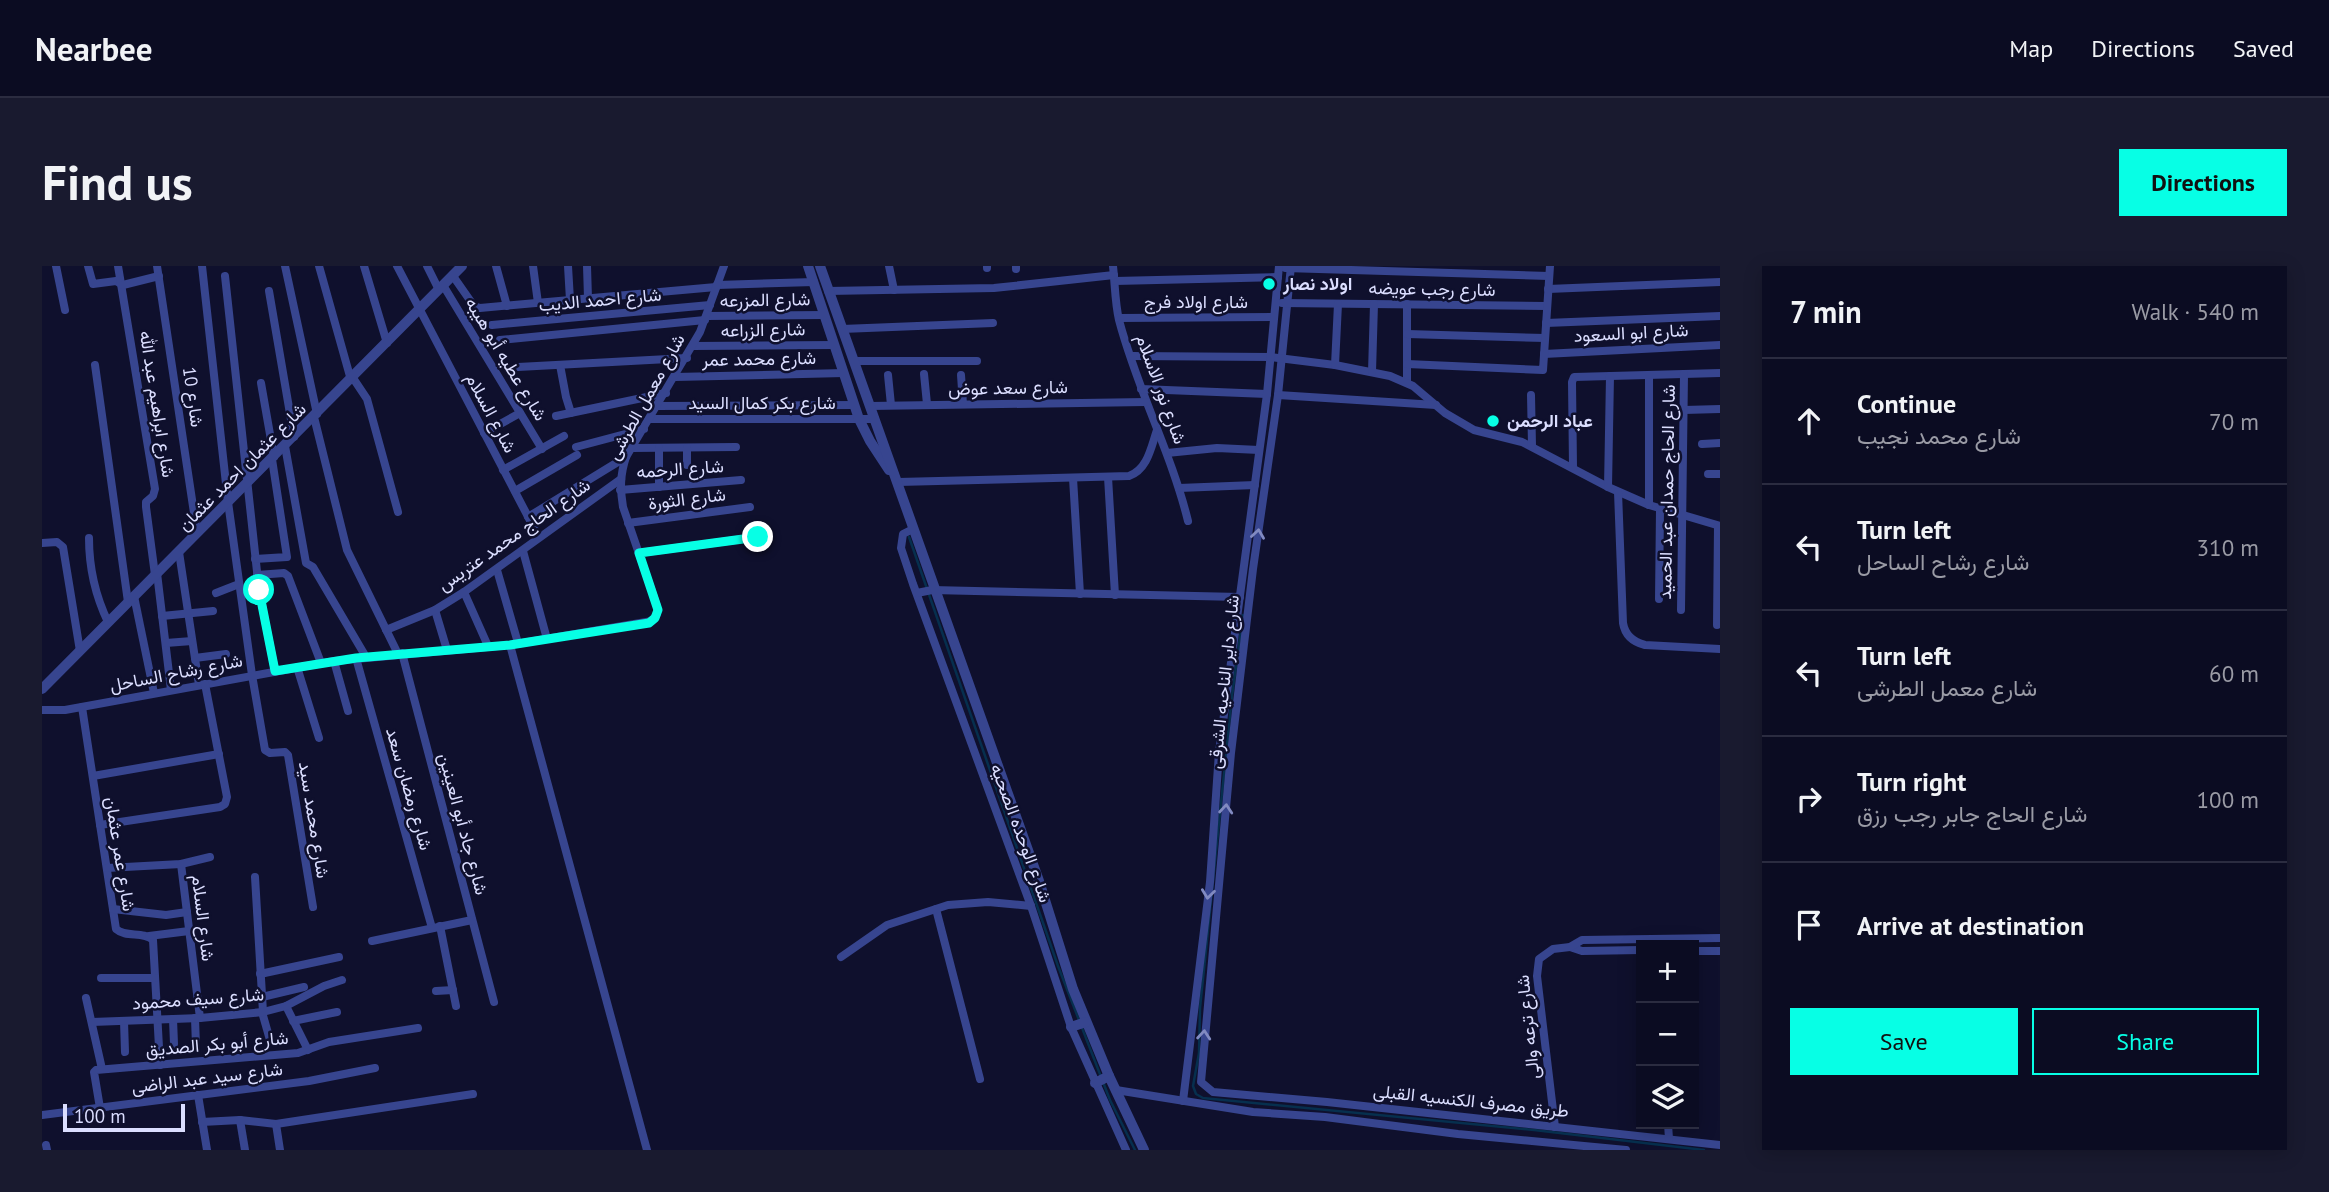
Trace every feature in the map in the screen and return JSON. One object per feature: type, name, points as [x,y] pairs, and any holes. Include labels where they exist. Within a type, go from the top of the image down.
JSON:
[{"type":"street","points":[[56,266],[65,310]]},
{"type":"street","points":[[88,266],[93,284],[116,281],[123,285],[159,276]]},
{"type":"street","name":"شارع ابراهيم عبد الله","points":[[118,266],[155,489],[153,496],[146,502],[146,507],[171,690]]},
{"type":"street","name":"شارع 10","points":[[157,266],[197,533]]},
{"type":"street","points":[[202,266],[228,502],[252,675]]},
{"type":"street","name":"شارع جاد أبو العينين","points":[[285,266],[347,550],[400,654],[494,1002]]},
{"type":"street","points":[[319,266],[352,379],[369,406],[398,512]]},
{"type":"street","points":[[364,266],[387,343]]},
{"type":"street","name":"شارع السلام","points":[[397,266],[535,530]]},
{"type":"street","name":"شارع عطيه أبو هيبه","points":[[427,266],[542,449]]},
{"type":"street","name":"شارع عثمان احمد عثمان","points":[[42,689],[316,416],[461,266]]},
{"type":"street","points":[[496,266],[507,306]]},
{"type":"street","points":[[533,266],[538,303]]},
{"type":"street","points":[[568,266],[570,300]]},
{"type":"street","points":[[587,266],[588,298]]},
{"type":"street","name":"شارع معمل الطرشى","points":[[649,623],[658,610],[628,523],[620,490],[621,479],[626,457],[693,346],[724,266]]},
{"type":"street","name":"شارع الوحده الصحيه","points":[[808,266],[859,419],[870,441],[898,482]]},
{"type":"street","name":"شارع الوحده الصحيه","points":[[820,266],[898,482],[913,529],[927,591],[1031,906],[1102,1080],[1126,1150]]},
{"type":"street","points":[[888,266],[894,290]]},
{"type":"street","points":[[1407,364],[1541,371],[1550,266]]},
{"type":"street","points":[[822,310],[830,296],[894,290],[994,288],[1114,274],[1279,270],[1291,267],[1549,276]]},
{"type":"street","name":"شارع داير الناحيه الشرقى","points":[[1218,1092],[1204,1087],[1200,1077],[1231,753],[1252,569],[1279,395],[1291,267]]},
{"type":"street","name":"شارع داير الناحيه الشرقى","points":[[1182,1101],[1210,882],[1219,752],[1267,394],[1279,270]]},
{"type":"street","name":"شارع نور الاسلام","points":[[1114,274],[1119,318],[1141,389],[1180,488],[1188,521]]},
{"type":"street","points":[[225,276],[257,575],[275,671]]},
{"type":"street","points":[[453,276],[474,306],[480,308],[717,286],[814,282]]},
{"type":"street","points":[[1548,289],[1720,282]]},
{"type":"street","points":[[269,291],[294,437]]},
{"type":"street","name":"شارع رجب عويضه","points":[[1275,303],[1547,306]]},
{"type":"street","points":[[1335,365],[1338,304]]},
{"type":"street","points":[[1373,372],[1374,304]]},
{"type":"street","points":[[1407,304],[1407,382]]},
{"type":"street","name":"شارع احمد الديب","points":[[492,325],[710,305]]},
{"type":"street","name":"شارع المزرعه","points":[[500,340],[706,318],[822,310]]},
{"type":"street","points":[[1546,323],[1720,316]]},
{"type":"street","name":"شارع اولاد فرج","points":[[1119,318],[1274,317]]},
{"type":"street","points":[[842,330],[993,323]]},
{"type":"street","points":[[1407,334],[1545,338]]},
{"type":"street","name":"شارع الزراعه","points":[[693,346],[834,345]]},
{"type":"street","name":"شارع ابو السعود","points":[[1544,354],[1720,345]]},
{"type":"street","points":[[1131,356],[1282,358],[1373,372],[1407,382],[1454,419],[1474,430],[1517,440],[1618,492],[1660,509],[1719,526],[1717,625]]},
{"type":"street","points":[[518,367],[687,358]]},
{"type":"street","points":[[854,361],[977,361]]},
{"type":"street","points":[[95,365],[131,599],[154,693]]},
{"type":"street","points":[[560,365],[571,413]]},
{"type":"street","name":"شارع محمد عمر","points":[[676,377],[844,373]]},
{"type":"street","points":[[1573,467],[1573,379],[1576,377],[1720,373]]},
{"type":"street","points":[[924,374],[927,404]]},
{"type":"street","points":[[961,374],[963,404]]},
{"type":"street","name":"شارع الحاج حمدان عبد الحميد","points":[[1681,610],[1684,374]]},
{"type":"street","points":[[888,375],[891,405]]},
{"type":"street","points":[[1649,375],[1649,505]]},
{"type":"street","points":[[1608,487],[1610,376]]},
{"type":"street","points":[[255,559],[287,557],[261,383]]},
{"type":"street","points":[[1141,389],[1267,394]]},
{"type":"street","points":[[556,416],[666,393]]},
{"type":"street","points":[[1531,394],[1532,446]]},
{"type":"street","points":[[1279,395],[1436,405]]},
{"type":"street","name":"شارع سعد عوض","points":[[870,406],[1146,402]]},
{"type":"street","points":[[657,406],[854,405]]},
{"type":"street","points":[[1684,410],[1720,409]]},
{"type":"street","points":[[484,433],[520,413]]},
{"type":"street","name":"شارع بكر كمال السيد","points":[[650,419],[875,419]]},
{"type":"street","points":[[515,491],[577,451],[644,429]]},
{"type":"street","points":[[898,482],[1129,476],[1141,470],[1157,430]]},
{"type":"street","points":[[503,470],[564,436]]},
{"type":"street","points":[[1702,444],[1720,443]]},
{"type":"street","points":[[285,446],[306,563],[313,567],[366,657]]},
{"type":"street","points":[[632,448],[736,447]]},
{"type":"street","points":[[659,448],[659,487]]},
{"type":"street","points":[[687,448],[687,464]]},
{"type":"street","points":[[1167,453],[1217,448],[1259,450]]},
{"type":"street","points":[[528,517],[626,457]]},
{"type":"street","points":[[1708,474],[1720,474]]},
{"type":"street","points":[[1108,477],[1115,595]]},
{"type":"street","points":[[1073,478],[1080,594]]},
{"type":"street","name":"شارع الحاج محمد عتريس","points":[[386,630],[435,610],[464,592],[621,479]]},
{"type":"street","name":"شارع الرحمه","points":[[620,490],[741,480]]},
{"type":"street","points":[[1180,488],[1255,485]]},
{"type":"street","points":[[1618,492],[1623,623],[1626,633],[1634,641],[1644,645],[1720,649]]},
{"type":"street","name":"شارع الثورة","points":[[628,523],[750,507]]},
{"type":"street","points":[[1659,599],[1660,509]]},
{"type":"street","name":"شارع الوحده الصحيه","points":[[913,529],[903,534],[901,548],[927,591],[1039,881],[1079,1024],[1102,1080],[1116,1090],[1144,1150]]},
{"type":"street","points":[[639,553],[758,537]]},
{"type":"street","points":[[89,538],[91,573],[108,622]]},
{"type":"street","points":[[42,543],[57,542],[63,545],[80,651]]},
{"type":"street","points":[[523,551],[547,639]]},
{"type":"street","points":[[100,825],[220,807],[228,797],[195,658],[179,552]]},
{"type":"street","points":[[497,570],[647,1150]]},
{"type":"street","points":[[257,575],[284,573],[288,576],[321,663]]},
{"type":"street","points":[[216,593],[239,584]]},
{"type":"street","points":[[927,591],[1240,597]]},
{"type":"street","points":[[464,592],[488,646]]},
{"type":"street","points":[[435,610],[447,650]]},
{"type":"street","points":[[162,616],[213,611]]},
{"type":"street","name":"شارع رشاح الساحل","points":[[42,710],[82,707],[334,661],[514,644],[649,623]]},
{"type":"street","points":[[166,643],[192,641]]},
{"type":"street","points":[[195,658],[226,654]]},
{"type":"street","name":"شارع رمضان سعد","points":[[356,658],[436,927],[456,1006]]},
{"type":"street","points":[[334,661],[348,711]]},
{"type":"street","points":[[297,667],[319,738]]},
{"type":"street","name":"شارع محمد سيد","points":[[252,675],[265,750],[270,753],[285,752],[288,755],[313,907]]},
{"type":"street","name":"شارع عمر عثمان","points":[[82,707],[116,929],[119,932],[149,936]]},
{"type":"street","points":[[93,776],[219,754]]},
{"type":"street","points":[[107,868],[181,864],[210,857]]},
{"type":"street","name":"شارع السلام","points":[[181,864],[197,1018],[196,1046]]},
{"type":"street","points":[[255,877],[262,1012],[270,1040]]},
{"type":"street","points":[[841,957],[887,925],[954,904],[977,902],[1031,906]]},
{"type":"street","points":[[113,909],[166,915],[187,912]]},
{"type":"street","points":[[936,909],[980,1079]]},
{"type":"street","points":[[372,941],[472,919]]},
{"type":"street","points":[[160,1065],[153,942],[149,936],[189,931]]},
{"type":"street","name":"شارع ترعه والى","points":[[1555,1126],[1537,968],[1545,953],[1570,947],[1582,940],[1720,938]]},
{"type":"street","points":[[1570,947],[1582,951],[1636,950]]},
{"type":"street","points":[[1699,951],[1720,951]]},
{"type":"street","points":[[260,974],[339,957]]},
{"type":"street","points":[[101,978],[155,978]]},
{"type":"street","name":"شارع سيف محمود","points":[[92,1022],[197,1018],[262,1012],[286,1006],[324,986],[342,980]]},
{"type":"street","points":[[262,997],[304,987]]},
{"type":"street","points":[[436,991],[453,990]]},
{"type":"street","points":[[86,998],[102,1069],[94,1072],[100,1108]]},
{"type":"street","points":[[286,1006],[308,1050]]},
{"type":"street","points":[[293,1021],[337,1012]]},
{"type":"street","points":[[173,1019],[174,1044]]},
{"type":"street","points":[[124,1021],[125,1052]]},
{"type":"street","name":"شارع أبو بكر الصديق","points":[[102,1069],[298,1053],[329,1042],[418,1028]]},
{"type":"street","name":"شارع سيد عبد الراضى","points":[[42,1115],[309,1081],[375,1068]]},
{"type":"street","name":"طريق مصرف الكنسيه القبلى","points":[[1116,1090],[1216,1107],[1554,1146],[1626,1150]]},
{"type":"street","points":[[1216,1107],[1218,1092]]},
{"type":"street","name":"طريق مصرف الكنسيه القبلى","points":[[1218,1092],[1555,1126],[1669,1139],[1701,1146],[1720,1145]]},
{"type":"street","points":[[202,1122],[240,1120],[276,1124],[473,1094]]},
{"type":"street","points":[[198,1095],[207,1150]]},
{"type":"street","points":[[240,1120],[245,1150]]},
{"type":"street","points":[[276,1124],[280,1150]]},
{"type":"street","points":[[1668,1129],[1669,1139]]},
{"type":"waterway","points":[[909,537],[1058,966],[1110,1100],[1135,1150]]},
{"type":"waterway","points":[[1243,615],[1232,696],[1200,1008],[1199,1053],[1193,1086],[1196,1094],[1203,1098],[1534,1130],[1704,1150]]},
{"type":"place","name":"اولاد نصار","points":[[1269,284]]},
{"type":"place","name":"عباد الرحمن","points":[[1493,421]]},
{"type":"route","points":[[259,590],[275,671],[401,653],[510,645],[649,623],[658,610],[639,553],[758,537]]}]
